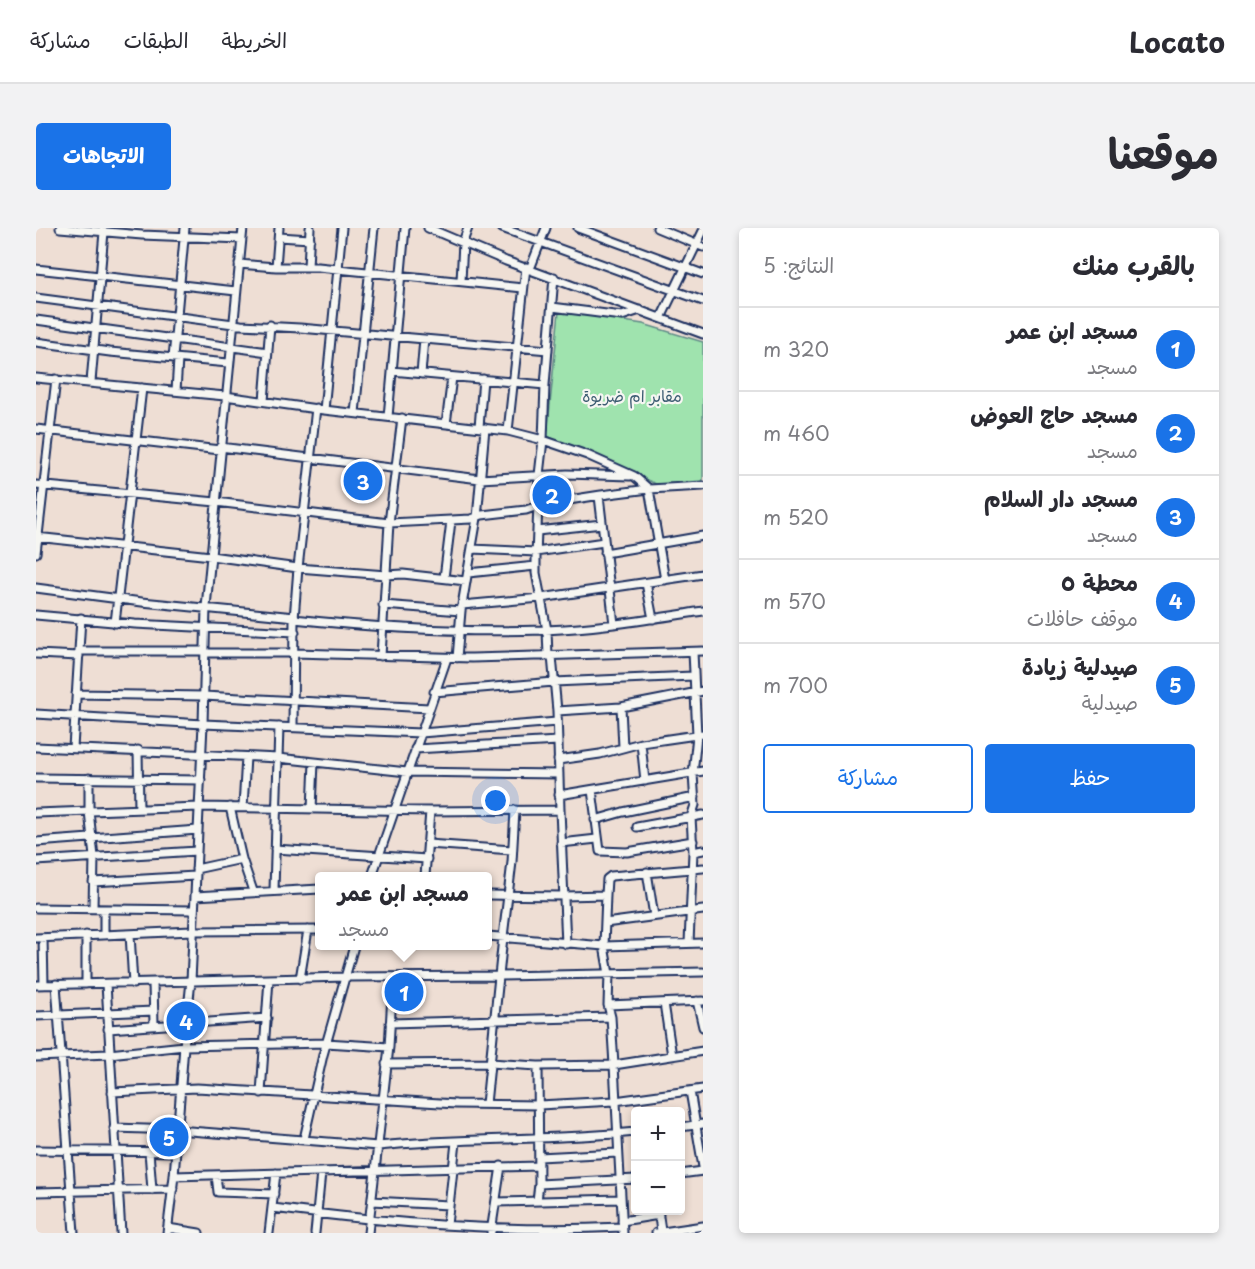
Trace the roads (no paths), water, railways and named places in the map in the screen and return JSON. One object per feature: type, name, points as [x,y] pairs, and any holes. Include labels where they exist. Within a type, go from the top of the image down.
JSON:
[{"type":"street","points":[[60,228],[242,239]]},
{"type":"street","points":[[176,391],[174,340],[185,228]]},
{"type":"street","points":[[199,1233],[168,1231],[190,981],[201,780],[206,607],[228,363],[243,228]]},
{"type":"street","points":[[276,267],[279,228]]},
{"type":"street","points":[[308,267],[310,228]]},
{"type":"street","points":[[293,727],[298,568],[310,459],[332,331],[342,228]]},
{"type":"street","points":[[355,413],[374,228]]},
{"type":"street","points":[[388,417],[405,228]]},
{"type":"street","points":[[428,228],[703,334]]},
{"type":"street","points":[[461,281],[463,242],[468,228]]},
{"type":"street","points":[[502,228],[703,301]]},
{"type":"street","points":[[508,431],[523,288],[528,268],[546,228]]},
{"type":"street","points":[[578,228],[703,274]]},
{"type":"street","points":[[657,228],[700,246]]},
{"type":"street","points":[[91,382],[101,275],[110,231]]},
{"type":"street","points":[[661,318],[686,268],[700,246],[703,231]]},
{"type":"street","points":[[279,237],[310,240]]},
{"type":"street","points":[[239,264],[338,268],[523,288]]},
{"type":"street","points":[[36,268],[236,291]]},
{"type":"street","points":[[554,278],[539,475],[536,566],[557,711],[566,944]]},
{"type":"street","points":[[36,298],[232,324],[548,350]]},
{"type":"street","points":[[552,307],[622,316],[640,310]]},
{"type":"street","points":[[36,320],[268,352]]},
{"type":"street","points":[[264,401],[270,326]]},
{"type":"street","points":[[421,374],[424,339]]},
{"type":"street","points":[[36,342],[228,363]]},
{"type":"street","points":[[392,371],[545,385]]},
{"type":"street","points":[[446,424],[452,377]]},
{"type":"street","points":[[36,378],[225,396],[508,431],[587,454],[634,476],[649,489],[665,580]]},
{"type":"street","points":[[36,553],[40,486],[56,379]]},
{"type":"street","points":[[457,658],[461,608],[477,518],[483,379]]},
{"type":"street","points":[[115,623],[142,388]]},
{"type":"street","points":[[381,656],[389,523],[402,418]]},
{"type":"street","points":[[36,429],[480,479],[572,474],[634,476]]},
{"type":"street","points":[[40,486],[216,502],[389,523],[477,518],[482,515],[599,496],[649,489],[703,486]]},
{"type":"street","points":[[599,496],[614,624]]},
{"type":"street","points":[[444,578],[451,521]]},
{"type":"street","points":[[537,531],[602,525]]},
{"type":"street","points":[[605,553],[703,536]]},
{"type":"street","points":[[37,538],[211,556],[298,568],[466,581]]},
{"type":"street","points":[[472,549],[536,552],[604,542]]},
{"type":"street","points":[[468,573],[536,566]]},
{"type":"street","points":[[383,605],[461,608],[703,574]]},
{"type":"street","points":[[646,583],[653,619]]},
{"type":"street","points":[[36,588],[382,627],[460,631],[547,630],[614,624],[703,611]]},
{"type":"street","points":[[36,615],[115,623],[295,632]]},
{"type":"street","points":[[73,748],[81,618]]},
{"type":"street","points":[[36,654],[205,652],[457,658],[703,651]]},
{"type":"street","points":[[689,943],[693,852],[691,818],[695,805],[693,774],[700,734],[699,692],[693,676],[693,652]]},
{"type":"street","points":[[373,872],[447,658]]},
{"type":"street","points":[[434,692],[554,682],[693,676]]},
{"type":"street","points":[[557,711],[621,707],[699,692]]},
{"type":"street","points":[[76,694],[204,696],[429,708]]},
{"type":"street","points":[[621,707],[623,747]]},
{"type":"street","points":[[36,714],[203,724],[421,732],[557,722]]},
{"type":"street","points":[[274,890],[279,727]]},
{"type":"street","points":[[558,760],[700,734]]},
{"type":"street","points":[[415,749],[558,741]]},
{"type":"street","points":[[641,743],[645,781]]},
{"type":"street","points":[[36,747],[278,758],[407,772],[559,774]]},
{"type":"street","points":[[138,750],[139,809]]},
{"type":"street","points":[[243,807],[246,757]]},
{"type":"street","points":[[312,808],[314,762]]},
{"type":"street","points":[[559,795],[703,771]]},
{"type":"street","points":[[36,778],[201,780]]},
{"type":"street","points":[[89,778],[89,811],[94,857],[93,908]]},
{"type":"street","points":[[592,790],[598,849],[603,852],[627,852],[693,841]]},
{"type":"street","points":[[595,820],[695,797]]},
{"type":"street","points":[[36,813],[199,807],[430,811],[560,810]]},
{"type":"street","points":[[230,807],[242,859],[253,891]]},
{"type":"street","points":[[486,1104],[502,938],[512,862],[515,810]]},
{"type":"street","points":[[425,872],[430,811]]},
{"type":"street","points":[[637,827],[703,815]]},
{"type":"street","points":[[36,842],[198,830]]},
{"type":"street","points":[[561,843],[597,839]]},
{"type":"street","points":[[428,844],[512,850]]},
{"type":"street","points":[[275,849],[427,859]]},
{"type":"street","points":[[693,852],[703,850]]},
{"type":"street","points":[[36,861],[197,851]]},
{"type":"street","points":[[93,882],[196,873],[242,859]]},
{"type":"street","points":[[622,1227],[611,1017],[608,1005],[609,974],[604,946],[607,879],[611,876],[703,868]]},
{"type":"street","points":[[647,872],[654,916]]},
{"type":"street","points":[[195,896],[253,891],[315,890]]},
{"type":"street","points":[[492,895],[564,897],[606,895]]},
{"type":"street","points":[[36,908],[193,910]]},
{"type":"street","points":[[104,909],[104,934]]},
{"type":"street","points":[[605,923],[703,910]]},
{"type":"street","points":[[300,979],[308,930]]},
{"type":"street","points":[[44,985],[39,938],[192,931],[315,930]]},
{"type":"street","points":[[130,934],[133,984]]},
{"type":"street","points":[[86,935],[86,984]]},
{"type":"street","points":[[492,937],[604,946],[703,943]]},
{"type":"street","points":[[304,1139],[326,1043],[353,950]]},
{"type":"street","points":[[36,985],[346,977],[703,972]]},
{"type":"street","points":[[368,1233],[388,1047],[393,977]]},
{"type":"street","points":[[261,1093],[269,979]]},
{"type":"street","points":[[153,983],[154,1024]]},
{"type":"street","points":[[56,984],[73,1191],[74,1233]]},
{"type":"street","points":[[105,984],[121,1233]]},
{"type":"street","points":[[608,1005],[700,1001],[703,1027]]},
{"type":"street","points":[[664,1003],[672,1056]]},
{"type":"street","points":[[36,1016],[154,1011]]},
{"type":"street","points":[[390,1023],[611,1017]]},
{"type":"street","points":[[108,1029],[154,1024],[267,1018]]},
{"type":"street","points":[[36,1057],[109,1054],[183,1046],[326,1043],[388,1047]]},
{"type":"street","points":[[386,1064],[614,1065],[703,1051]]},
{"type":"street","points":[[537,1201],[539,1184],[538,1066]]},
{"type":"street","points":[[112,1092],[180,1088],[382,1101],[539,1105],[615,1101],[703,1089]]},
{"type":"street","points":[[685,1173],[703,1169],[700,1124],[690,1090]]},
{"type":"street","points":[[685,1126],[700,1124]]},
{"type":"street","points":[[114,1128],[177,1130],[378,1146],[631,1133]]},
{"type":"street","points":[[447,1225],[456,1142]]},
{"type":"street","points":[[36,1150],[176,1152]]},
{"type":"street","points":[[149,1151],[152,1190]]},
{"type":"street","points":[[539,1157],[618,1153]]},
{"type":"street","points":[[491,1231],[501,1166]]},
{"type":"street","points":[[174,1176],[539,1166]]},
{"type":"street","points":[[269,1233],[276,1173]]},
{"type":"street","points":[[315,1233],[321,1173]]},
{"type":"street","points":[[216,1175],[218,1192],[274,1194]]},
{"type":"street","points":[[539,1184],[631,1179]]},
{"type":"street","points":[[36,1192],[173,1189]]},
{"type":"street","points":[[496,1202],[621,1199]]},
{"type":"street","points":[[372,1201],[449,1205]]},
{"type":"street","points":[[273,1208],[491,1231],[581,1232],[622,1227],[654,1215]]},
{"type":"street","points":[[659,1215],[658,1232],[703,1226]]},
{"type":"place","name":"مسجد دار السلام","points":[[363,481]]},
{"type":"place","name":"مسجد حاج العوض","points":[[552,495]]},
{"type":"place","name":"مسجد ابن عمر","points":[[404,992]]},
{"type":"place","name":"محطة ٥","points":[[186,1021]]},
{"type":"place","name":"صيدلية زيادة","points":[[169,1137]]},
{"type":"park label","name":"مقابر ام ضريوة","points":[[632,395]]}]
